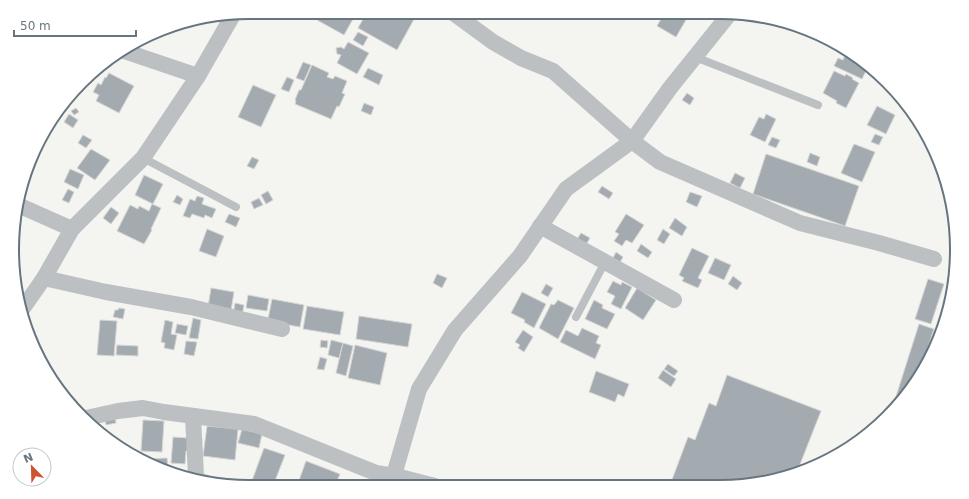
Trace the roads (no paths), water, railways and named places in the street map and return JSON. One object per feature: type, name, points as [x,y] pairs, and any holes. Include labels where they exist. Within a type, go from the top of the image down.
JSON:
[{"type":"street","points":[[25,303],[44,278],[72,230],[143,158],[198,76],[230,19]]},
{"type":"street","points":[[462,19],[499,45],[522,58],[553,71],[632,141],[660,162],[800,223],[934,259]]},
{"type":"street","points":[[396,476],[396,468],[419,389],[456,330],[520,256],[566,189],[632,141],[670,88],[725,19]]},
{"type":"street","points":[[129,53],[198,76]]},
{"type":"street","points":[[23,207],[72,230]]},
{"type":"street","points":[[540,226],[674,300]]},
{"type":"street","points":[[44,278],[106,292],[191,307],[282,329]]},
{"type":"street","points":[[92,417],[118,410],[143,408],[254,424],[376,473],[410,480]]},
{"type":"street","points":[[193,416],[196,474]]},
{"type":"lane","points":[[695,57],[818,105]]},
{"type":"lane","points":[[143,158],[236,206]]},
{"type":"lane","points":[[576,317],[605,262]]}]
